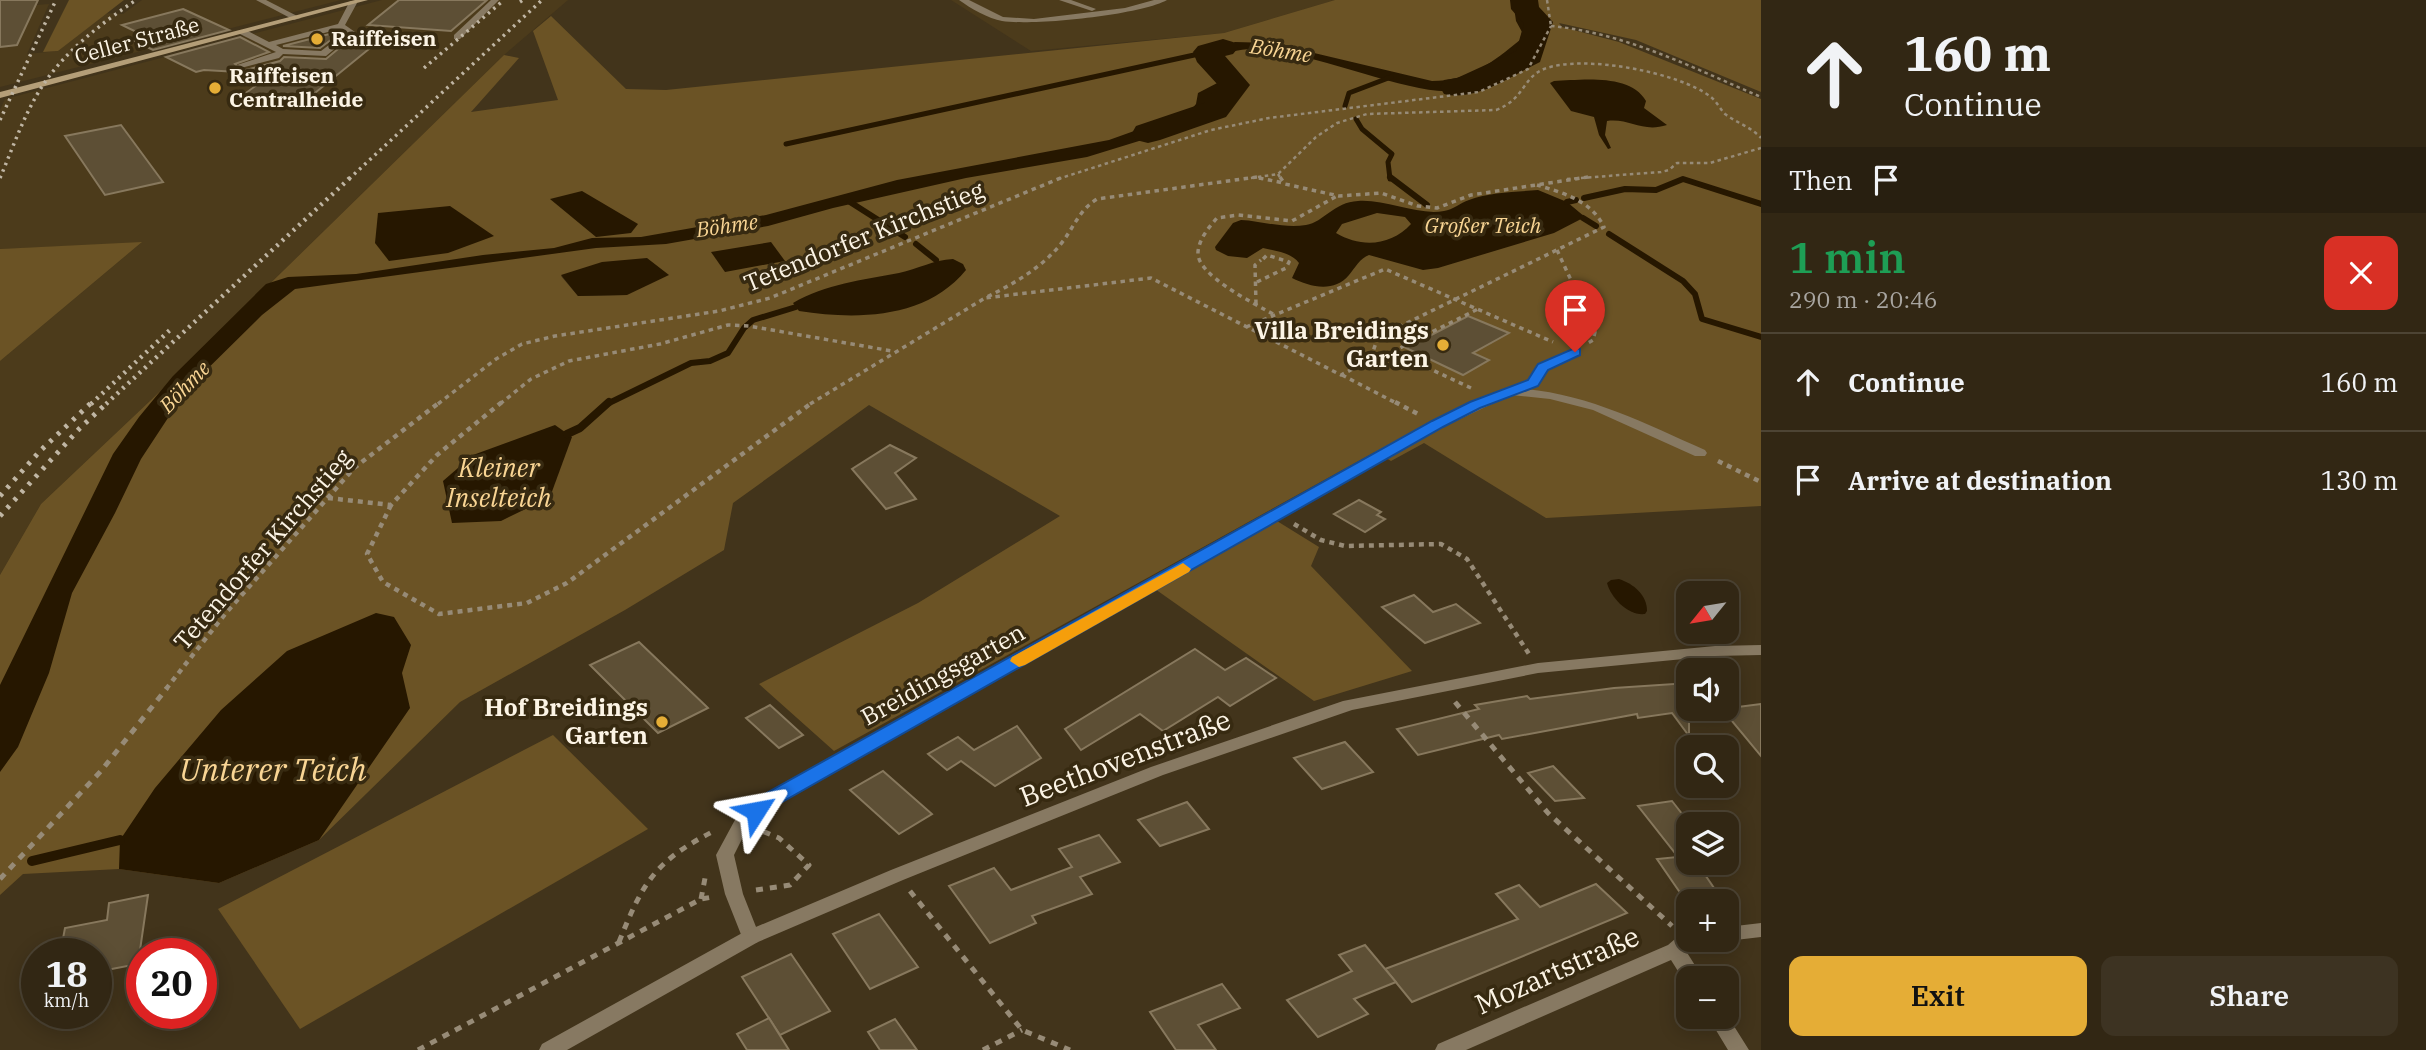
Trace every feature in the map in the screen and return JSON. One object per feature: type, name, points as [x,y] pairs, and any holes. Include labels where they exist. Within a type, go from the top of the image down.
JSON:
[{"type":"main road","name":"Celler Straße","points":[[0,95],[75,80],[364,0]]},
{"type":"street","points":[[261,0],[297,18]]},
{"type":"street","points":[[457,37],[495,0]]},
{"type":"street","points":[[963,0],[1002,19],[1034,21],[1125,10],[1163,0]]},
{"type":"street","points":[[1063,0],[1090,9],[1125,10]]},
{"type":"street","points":[[264,43],[343,23],[353,3]]},
{"type":"street","points":[[243,32],[281,51],[323,54],[351,32],[343,23]]},
{"type":"street","points":[[241,65],[276,56],[281,51]]},
{"type":"street","points":[[1513,392],[1533,383],[1543,367],[1575,352]]},
{"type":"street","points":[[1513,392],[1550,395],[1597,407],[1700,453]]},
{"type":"street","name":"Breidingsgarten","points":[[751,937],[734,894],[725,855],[742,823],[770,800],[1437,424],[1498,396],[1513,392]]},
{"type":"street","name":"Beethovenstraße","points":[[549,1050],[751,937],[897,875],[1157,771],[1349,705],[1538,668],[1715,651],[1761,650]]},
{"type":"street","points":[[1739,933],[1761,930]]},
{"type":"street","name":"Mozartstraße","points":[[1445,1050],[1676,945]]},
{"type":"street","points":[[1726,1029],[1739,1050]]},
{"type":"path","points":[[1547,0],[1551,26],[1568,26]]},
{"type":"path","points":[[1551,19],[1617,38],[1761,97]]},
{"type":"path","name":"Tetendorfer Kirchstieg","points":[[0,880],[101,771],[225,614],[354,468],[496,359],[522,344],[555,336],[719,311],[770,298],[1044,183],[1211,130],[1269,118],[1479,92],[1528,69],[1551,26]]},
{"type":"path","points":[[894,352],[728,325],[660,344],[569,361],[531,379],[437,455],[391,505],[367,554],[383,582],[439,614],[527,603],[567,583],[669,506],[734,462],[800,410],[985,298],[1029,275],[1062,243],[1081,208],[1097,199],[1278,174],[1316,137],[1337,122],[1367,114],[1496,110],[1511,104],[1532,76],[1542,69],[1580,62],[1606,63],[1628,68],[1712,96],[1723,113],[1761,138]]},
{"type":"path","points":[[1255,177],[1339,196],[1381,193],[1418,206],[1437,208],[1471,195],[1571,178],[1661,172],[1669,170],[1677,163],[1706,164],[1761,148]]},
{"type":"path","points":[[1278,174],[1285,184]]},
{"type":"path","points":[[1565,194],[1571,178]]},
{"type":"path","points":[[1341,375],[1370,360],[1378,337],[1604,227],[1601,218],[1593,209],[1565,194],[1537,185]]},
{"type":"path","points":[[1274,315],[1206,269],[1198,257],[1199,247],[1212,223],[1225,215],[1292,220],[1339,196]]},
{"type":"path","points":[[1245,327],[1385,269],[1575,352],[1593,340],[1595,332],[1557,250]]},
{"type":"path","points":[[1256,305],[1255,265],[1267,254],[1289,262],[1286,268],[1257,282]]},
{"type":"path","points":[[985,298],[1151,278],[1437,424]]},
{"type":"path","points":[[1478,309],[1396,350],[1398,354],[1446,378],[1498,396]]},
{"type":"path","points":[[1409,321],[1431,332]]},
{"type":"path","points":[[1700,453],[1761,482]]},
{"type":"path","points":[[327,498],[391,505]]},
{"type":"path","points":[[1278,515],[1321,540],[1345,546],[1441,544],[1467,559],[1538,668]]},
{"type":"path","points":[[1441,685],[1548,813],[1676,935]]},
{"type":"path","points":[[897,875],[1022,1030],[1069,1050]]},
{"type":"path","points":[[418,1050],[619,942]]},
{"type":"path","points":[[983,1050],[1022,1030]]},
{"type":"shaded area","points":[[69,0],[124,0],[58,51],[43,52]]},
{"type":"shaded area","points":[[142,0],[341,0],[0,87],[0,8],[49,4],[27,54],[58,51],[103,13],[123,14]]},
{"type":"shaded area","points":[[382,0],[568,0],[504,55],[41,504],[0,575],[0,361],[141,243],[0,249],[0,110],[5,99]]},
{"type":"shaded area","points":[[951,0],[1335,0],[1224,33],[1031,51]]},
{"type":"shaded area","points":[[1335,0],[1761,0],[1761,92],[1636,40],[1559,23],[1562,27],[1619,42],[1761,99],[1761,506],[1546,518],[1424,443],[1391,461],[1375,452],[834,751],[759,684],[918,603],[1060,516],[869,405],[733,503],[724,550],[625,610],[460,702],[319,840],[219,883],[119,869],[23,874],[0,895],[0,575],[41,504],[504,55],[519,58],[471,112],[558,100],[533,31],[551,16],[626,89],[666,90],[1224,33]],"holes":[[[561,276],[627,295],[578,296]]]},
{"type":"shaded area","points":[[142,242],[0,361],[0,249]]},
{"type":"shaded area","points":[[1277,521],[1319,547],[1311,566],[1412,671],[1314,701],[1155,589]]},
{"type":"shaded area","points":[[553,735],[648,829],[300,1029],[218,909]]},
{"type":"water","points":[[1513,0],[1532,0],[1532,7],[1542,27],[1538,35],[1525,53],[1507,68],[1482,83],[1464,89],[1427,89],[1295,55],[1264,50],[1239,50],[1221,58],[1239,83],[1224,94],[1211,112],[1191,125],[1087,157],[966,178],[833,208],[768,226],[666,244],[596,248],[295,289],[262,315],[187,389],[141,459],[72,593],[49,673],[18,747],[0,772],[0,685],[113,454],[173,376],[266,284],[288,277],[356,274],[483,255],[554,248],[592,238],[641,237],[766,215],[897,180],[1109,140],[1190,111],[1196,104],[1198,93],[1223,80],[1202,51],[1235,42],[1272,43],[1432,81],[1458,78],[1490,63],[1520,40],[1522,32],[1516,21]]},
{"type":"water","points":[[1604,80],[1629,86],[1639,92],[1646,101],[1644,108],[1667,125],[1650,127],[1623,121],[1607,121],[1605,135],[1611,148],[1608,149],[1599,135],[1594,117],[1571,111],[1550,83]]},
{"type":"water","name":"Großer Teich","points":[[1538,190],[1567,202],[1585,217],[1554,233],[1438,268],[1423,270],[1369,255],[1360,261],[1343,281],[1322,287],[1292,278],[1299,263],[1282,252],[1263,248],[1247,258],[1228,256],[1215,247],[1233,223],[1241,220],[1298,226],[1312,223],[1350,202],[1380,202],[1434,212],[1447,210],[1486,195]],"holes":[[[1377,213],[1405,217],[1411,224],[1394,237],[1385,240],[1365,243],[1336,233],[1342,224]]]},
{"type":"water","points":[[582,191],[638,224],[631,233],[596,237],[550,199]]},
{"type":"water","points":[[450,206],[494,236],[448,253],[389,261],[375,243],[378,213]]},
{"type":"water","points":[[771,242],[785,261],[725,272],[711,252]]},
{"type":"water","points":[[647,258],[669,275],[627,295],[578,296],[561,275],[602,262]]},
{"type":"water","points":[[953,259],[963,264],[966,270],[950,286],[911,307],[867,315],[844,315],[799,311],[793,303],[831,287]]},
{"type":"water","name":"Kleiner Inselteich","points":[[555,425],[572,437],[550,497],[501,521],[452,523],[443,481],[473,455]]},
{"type":"water","points":[[1619,579],[1630,584],[1642,595],[1647,611],[1645,614],[1632,612],[1616,600],[1607,583]]},
{"type":"water","name":"Unterer Teich","points":[[376,613],[394,617],[411,645],[402,673],[410,708],[319,840],[219,883],[119,869],[120,840],[155,788],[221,710],[287,651]]},
{"type":"building","points":[[0,0],[38,0],[17,45],[0,47]]},
{"type":"building","points":[[399,0],[487,0],[451,31],[368,25]]},
{"type":"building","points":[[183,9],[229,30],[153,50],[134,41],[147,37],[122,25]]},
{"type":"building","name":"Raiffeisen","points":[[337,32],[339,34],[320,48],[283,46]]},
{"type":"building","points":[[240,37],[269,52],[235,64],[242,71],[280,61],[284,57],[326,59],[350,39],[369,49],[310,97],[280,95],[272,101],[239,98],[272,74],[204,70],[196,72],[166,57]]},
{"type":"building","points":[[121,125],[163,182],[105,195],[65,136]]},
{"type":"building","name":"Villa Breidings Garten","points":[[1468,316],[1509,333],[1473,353],[1489,360],[1463,375],[1406,348]]},
{"type":"building","points":[[890,445],[916,458],[895,473],[916,499],[886,509],[852,469]]},
{"type":"building","points":[[1359,500],[1381,512],[1377,515],[1385,519],[1365,532],[1334,514]]},
{"type":"building","points":[[1414,595],[1433,612],[1456,604],[1480,623],[1425,643],[1382,607]]},
{"type":"building","points":[[639,642],[708,708],[658,733],[590,665]]},
{"type":"building","points":[[1195,649],[1225,670],[1246,658],[1276,678],[1230,706],[1218,697],[1163,731],[1140,714],[1081,750],[1065,729]]},
{"type":"building","points":[[1676,684],[1676,718],[1672,713],[1638,718],[1637,714],[1502,739],[1499,735],[1418,755],[1397,729],[1479,709],[1475,705],[1527,696],[1530,699],[1614,688]]},
{"type":"building","points":[[1761,704],[1761,756],[1732,721],[1739,721],[1739,707]]},
{"type":"building","points":[[770,705],[803,735],[779,748],[746,718]]},
{"type":"building","points":[[1678,721],[1689,721],[1688,735]]},
{"type":"building","points":[[1017,726],[1041,758],[995,786],[961,761],[947,770],[928,754],[958,737],[974,750]]},
{"type":"building","points":[[1345,742],[1373,772],[1322,789],[1294,758]]},
{"type":"building","points":[[1553,766],[1584,798],[1555,801],[1528,773]]},
{"type":"building","points":[[883,771],[932,814],[899,834],[850,790]]},
{"type":"building","points":[[1672,801],[1681,812],[1676,812],[1676,854],[1638,806]]},
{"type":"building","points":[[1187,802],[1209,829],[1160,846],[1138,820]]},
{"type":"building","points":[[1099,835],[1120,862],[1080,877],[1092,894],[1032,916],[1036,923],[990,943],[949,886],[994,868],[1011,890],[1072,867],[1059,849]]},
{"type":"building","points":[[1676,857],[1676,875],[1705,875],[1715,889],[1678,889],[1657,859]]},
{"type":"building","points":[[1596,884],[1627,913],[1412,1002],[1385,969],[1518,919],[1496,894],[1519,885],[1540,907]]},
{"type":"building","points":[[148,895],[142,938],[126,938],[126,966],[112,969],[112,938],[63,938],[65,928],[107,920],[109,903]]},
{"type":"building","points":[[879,914],[918,967],[870,989],[833,934]]},
{"type":"building","points":[[1365,945],[1396,982],[1354,999],[1368,1014],[1318,1037],[1287,1000],[1352,971],[1339,955]]},
{"type":"building","points":[[791,954],[830,1011],[780,1035],[742,977]]},
{"type":"building","points":[[1222,984],[1240,1008],[1198,1025],[1216,1050],[1176,1050],[1150,1012]]},
{"type":"building","points":[[769,1018],[789,1050],[747,1050],[737,1034]]},
{"type":"building","points":[[895,1019],[917,1050],[880,1050],[868,1032]]},
{"type":"waterway","name":"Böhme","points":[[1455,87],[1462,87],[1529,56],[1539,22],[1525,9],[1524,0]]},
{"type":"waterway","name":"Böhme","points":[[1148,133],[1215,110],[1235,85],[1208,56],[1208,52],[1223,48]]},
{"type":"waterway","points":[[786,144],[1208,52]]},
{"type":"waterway","points":[[1345,106],[1349,93],[1391,77]]},
{"type":"waterway","points":[[1356,119],[1362,129],[1392,154],[1388,162],[1390,179]]},
{"type":"waterway","points":[[1390,177],[1427,205]]},
{"type":"waterway","points":[[1584,198],[1625,189],[1656,190],[1683,179],[1761,204]]},
{"type":"waterway","points":[[1567,202],[1576,200]]},
{"type":"waterway","points":[[850,202],[905,237]]},
{"type":"waterway","points":[[1583,218],[1596,226]]},
{"type":"waterway","points":[[1609,234],[1683,281],[1695,294],[1702,319],[1761,337]]},
{"type":"waterway","points":[[916,244],[936,260]]},
{"type":"waterway","points":[[607,404],[691,363],[710,361],[728,353],[744,328],[753,320],[796,307]]},
{"type":"waterway","points":[[567,434],[580,428],[609,402]]},
{"type":"waterway","points":[[32,861],[120,840]]},
{"type":"railway","points":[[0,120],[56,0]]},
{"type":"railway","points":[[0,178],[27,114],[47,79],[82,41],[136,0]]},
{"type":"railway","points":[[424,68],[504,0]]},
{"type":"railway","points":[[349,179],[542,0]]},
{"type":"railway","points":[[106,404],[351,177]]},
{"type":"railway","points":[[91,404],[170,330]]},
{"type":"railway","points":[[0,496],[40,451],[92,402]]},
{"type":"railway","points":[[0,516],[80,428],[108,402]]},
{"type":"slow traffic","points":[[1019,661],[1183,569]]},
{"type":"place","name":"Raiffeisen","points":[[317,39]]},
{"type":"place","name":"Raiffeisen Centralheide","points":[[215,88]]},
{"type":"place","name":"Villa Breidings Garten","points":[[1443,345]]},
{"type":"place","name":"Hof Breidings Garten","points":[[662,722]]},
{"type":"route","points":[[756,811],[770,800],[1437,424],[1475,405],[1533,383],[1543,367],[1575,352]]}]
